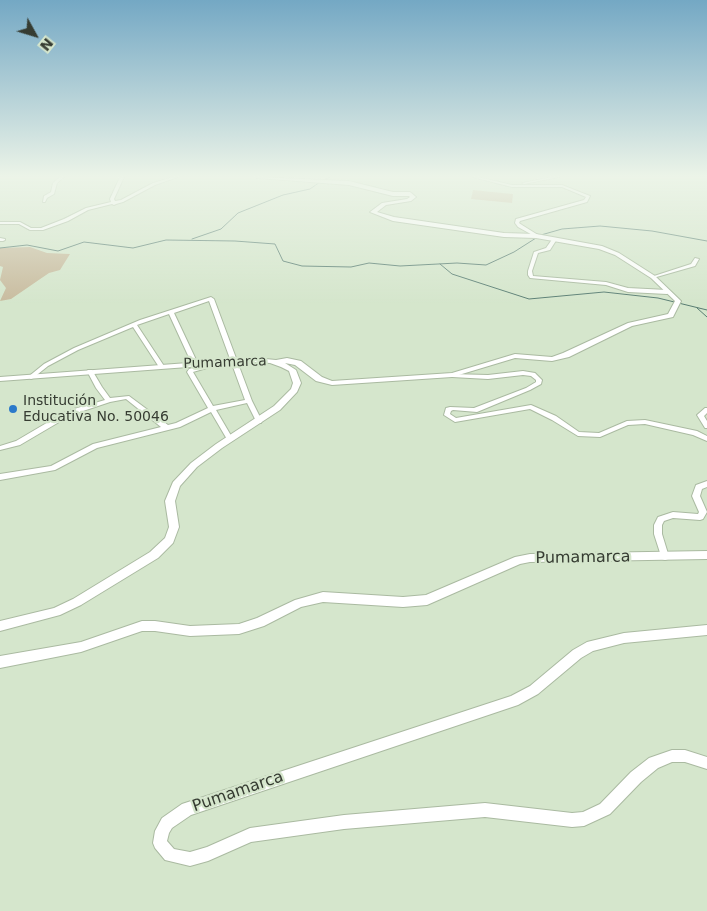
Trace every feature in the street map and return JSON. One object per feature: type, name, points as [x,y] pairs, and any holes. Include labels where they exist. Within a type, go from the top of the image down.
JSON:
[{"type":"main road","points":[[278,362],[287,360],[298,363],[319,379],[332,383],[452,375],[515,356],[558,358],[580,350],[630,324],[667,318],[674,314],[678,301],[666,292],[653,277],[616,254],[600,247],[536,236],[504,235],[397,220]]},
{"type":"main road","name":"Pumamarca","points":[[0,380],[90,371],[235,363],[256,360],[278,362],[292,370],[296,377],[297,386],[277,408],[194,465],[176,484],[170,500],[174,527],[169,540],[158,552],[77,602],[56,612],[0,626]]},
{"type":"main road","name":"Pumamarca","points":[[0,662],[82,646],[142,626],[190,631],[239,629],[260,622],[299,603],[323,597],[403,602],[427,600],[519,560],[530,558],[707,555]]},
{"type":"main road","name":"Pumamarca","points":[[707,630],[624,638],[591,646],[577,654],[534,690],[514,702],[187,809],[167,823],[162,831],[160,843],[170,855],[190,859],[208,854],[250,835],[344,822],[485,810],[572,820],[584,819],[606,809],[636,777],[654,763],[672,756],[685,756],[707,763]]},
{"type":"street","points":[[0,223],[20,224],[30,229],[38,229],[67,220]]},
{"type":"street","points":[[520,220],[517,223],[536,236]]},
{"type":"street","points":[[555,239],[550,247],[536,252],[530,271],[532,277],[606,284],[628,290],[666,292]]},
{"type":"street","points":[[653,277],[693,265],[697,259]]},
{"type":"street","points":[[31,377],[46,365],[76,349],[134,324],[211,299],[249,401],[259,421]]},
{"type":"street","points":[[170,312],[195,364]]},
{"type":"street","points":[[134,324],[161,366]]},
{"type":"street","points":[[230,439],[214,408],[190,371],[212,364],[235,363]]},
{"type":"street","points":[[90,371],[108,400]]},
{"type":"street","points":[[452,375],[488,377],[523,373],[533,374],[539,380],[539,383],[520,393],[475,410],[467,411],[452,408],[448,410],[447,415],[455,420],[530,407],[554,418],[578,434],[600,435],[627,423],[645,422],[694,433],[707,439]]},
{"type":"street","points":[[0,448],[18,443],[69,413],[108,400],[127,397],[166,427]]},
{"type":"street","points":[[0,477],[53,468],[95,446],[178,425],[214,408],[249,401]]},
{"type":"street","points":[[707,410],[700,415],[707,426]]},
{"type":"street","points":[[665,557],[658,534],[658,525],[661,519],[673,516],[700,517],[703,512],[696,496],[699,487],[707,484]]},
{"type":"shaded area","points":[[30,247],[47,253],[70,254],[60,270],[49,273],[11,299],[0,301],[6,288],[0,280],[3,267],[0,266],[0,248]]},
{"type":"waterway","points":[[192,239],[221,229],[231,220]]},
{"type":"waterway","points":[[541,235],[562,229],[600,226],[652,231],[707,241]]},
{"type":"waterway","points":[[0,248],[27,245],[58,251],[84,242],[133,248],[166,240],[235,241],[275,244],[283,261],[302,266],[351,267],[369,263],[400,266],[457,263],[486,265],[514,252],[536,238]]},
{"type":"waterway","points":[[440,264],[452,274],[529,299],[604,292],[658,298],[707,310]]},
{"type":"waterway","points":[[697,308],[707,317]]},
{"type":"place","name":"Institución Educativa No. 50046","points":[[13,409]]}]
